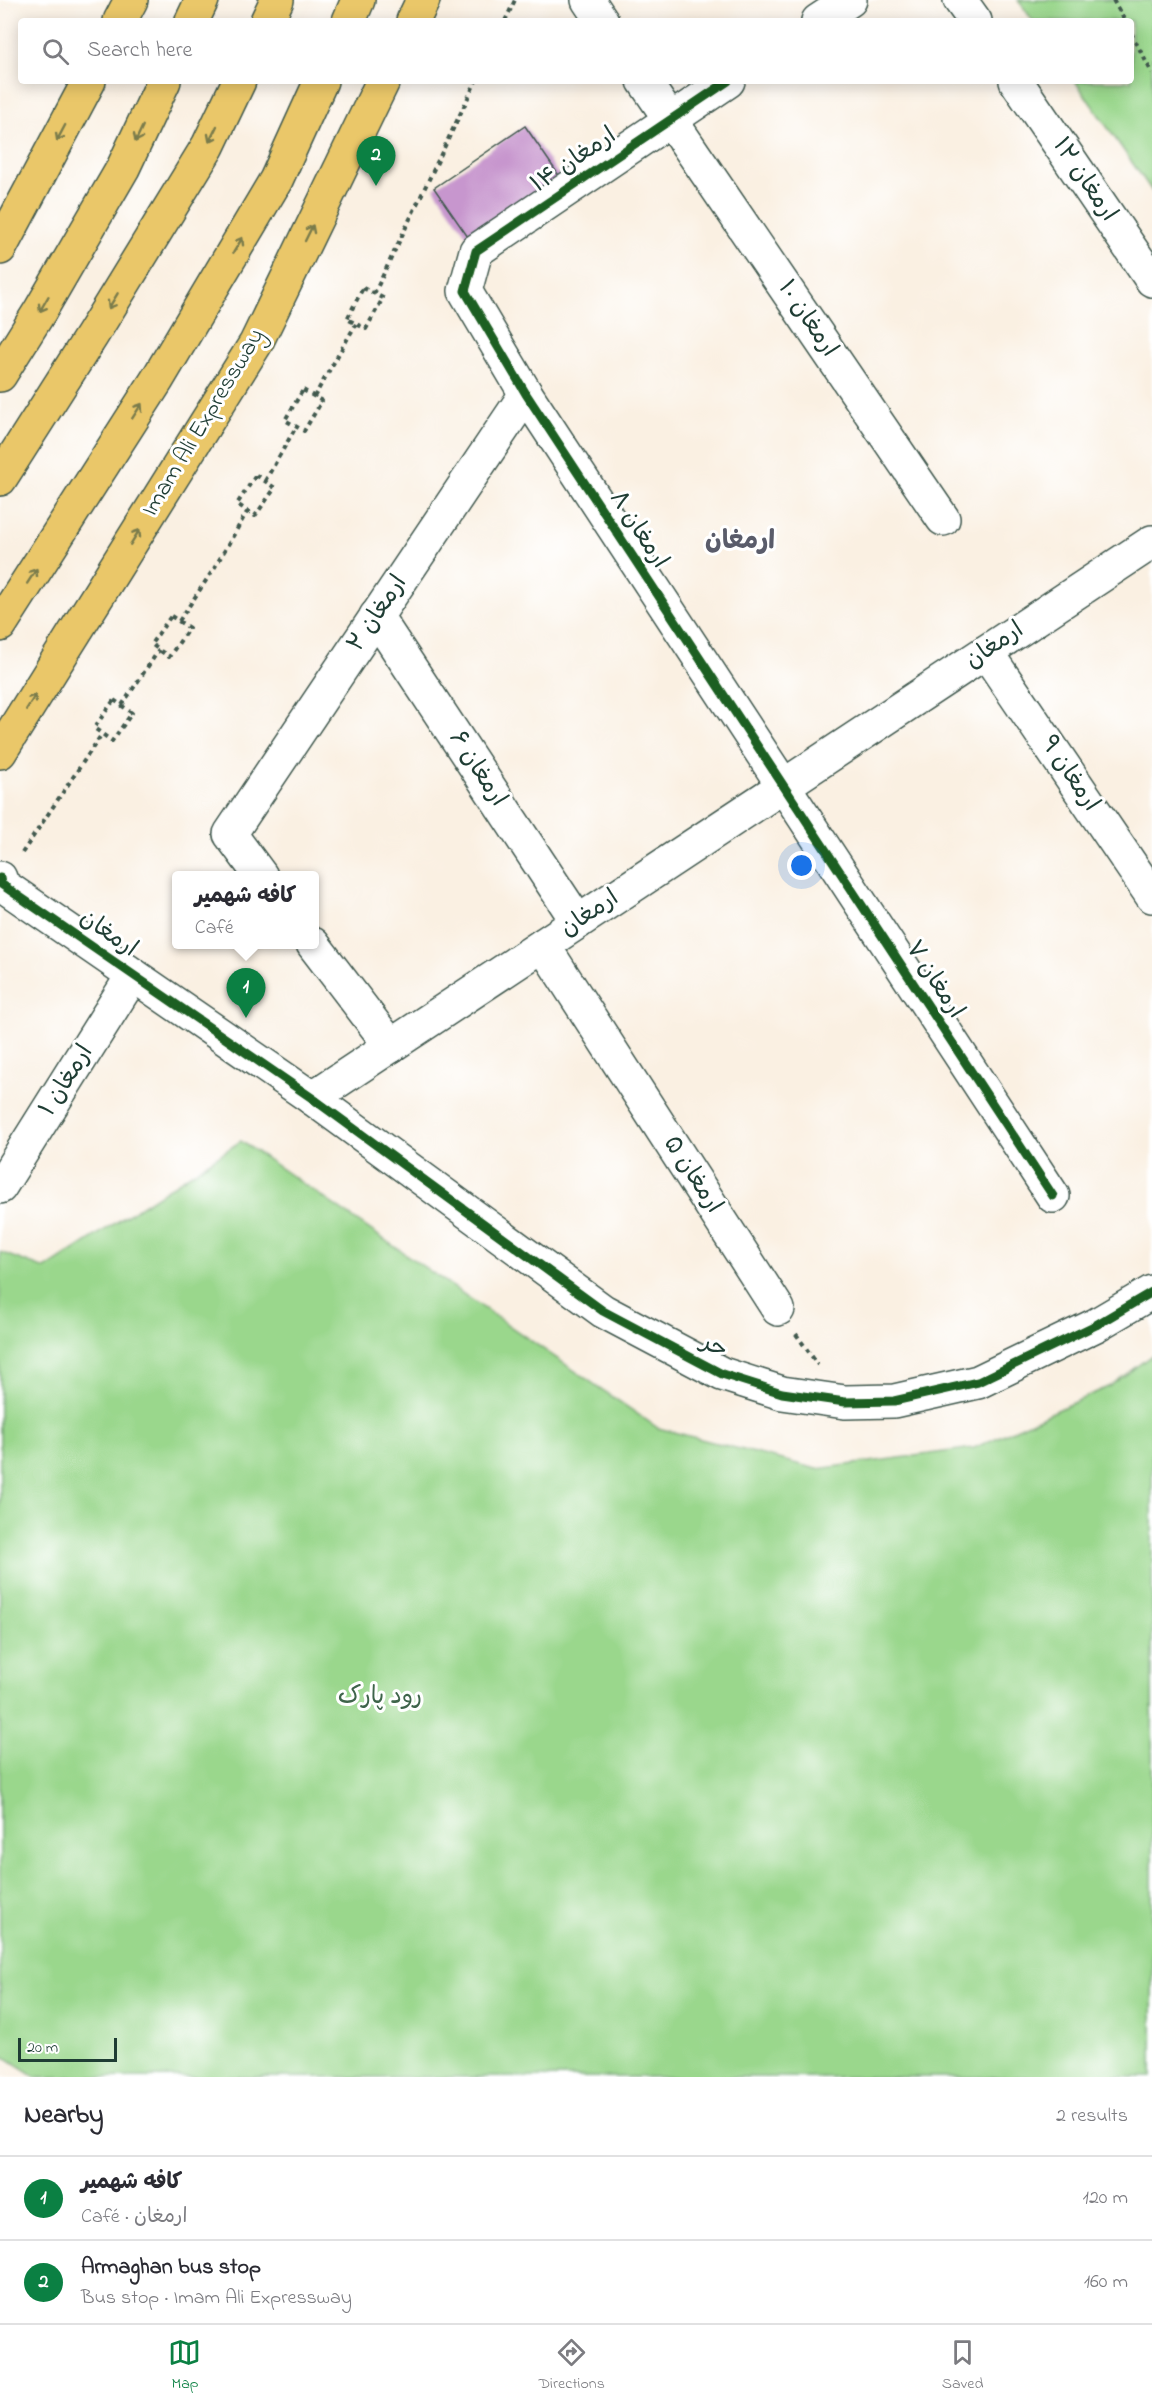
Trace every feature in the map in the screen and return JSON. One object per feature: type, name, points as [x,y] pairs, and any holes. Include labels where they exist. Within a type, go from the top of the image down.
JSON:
[{"type":"highway","points":[[122,18],[131,0]]},
{"type":"highway","points":[[193,18],[202,0]]},
{"type":"highway","points":[[268,18],[277,0]]},
{"type":"highway","points":[[350,18],[358,0]]},
{"type":"highway","points":[[414,18],[423,0]]},
{"type":"highway","points":[[0,248],[86,84]]},
{"type":"highway","points":[[0,375],[123,168],[163,84]]},
{"type":"highway","points":[[0,479],[208,146],[238,84]]},
{"type":"highway","points":[[0,625],[157,380],[276,180],[320,84]]},
{"type":"highway","name":"Imam Ali Expressway","points":[[0,752],[256,343],[382,84]]},
{"type":"street","points":[[588,0],[601,18]]},
{"type":"street","points":[[823,18],[850,0]]},
{"type":"street","points":[[960,0],[973,18]]},
{"type":"street","name":"ارمغان ۱۰","points":[[646,84],[943,519]]},
{"type":"street","name":"ارمغان ۱۴","points":[[465,291],[476,251],[725,84]]},
{"type":"street","name":"ارمغان ۱۲","points":[[1018,84],[1152,280]]},
{"type":"street","name":"ارمغان ۸","points":[[465,291],[526,394],[783,786]]},
{"type":"street","name":"ارمغان ۲","points":[[257,871],[230,834],[526,394]]},
{"type":"street","name":"ارمغان","points":[[0,882],[312,1098],[1152,542]]},
{"type":"street","name":"ارمغان ۶","points":[[376,616],[578,922]]},
{"type":"street","name":"ارمغان ۹","points":[[986,652],[1152,896]]},
{"type":"street","name":"ارمغان ۷","points":[[783,786],[1053,1196]]},
{"type":"street","name":"ارمغان ۵","points":[[543,945],[778,1309]]},
{"type":"street","points":[[316,949],[391,1046]]},
{"type":"street","name":"ارمغان ۱","points":[[0,1187],[133,975]]},
{"type":"street","name":"حر","points":[[312,1098],[603,1311],[722,1374],[782,1393],[845,1402],[894,1401],[978,1382],[1096,1325],[1152,1292]]},
{"type":"path","points":[[506,18],[515,0]]},
{"type":"path","points":[[1113,0],[1123,18]]},
{"type":"path","points":[[1134,39],[1152,73]]},
{"type":"path","points":[[374,294],[475,84]]},
{"type":"path","points":[[363,288],[383,298],[366,329],[356,324],[347,319],[363,288]]},
{"type":"path","points":[[314,397],[356,324]]},
{"type":"path","points":[[303,390],[322,401],[304,431],[296,427],[285,420],[303,390]]},
{"type":"path","points":[[265,481],[296,427]]},
{"type":"path","points":[[256,476],[275,488],[255,516],[247,512],[237,504],[256,476]]},
{"type":"path","points":[[179,621],[215,567],[247,512]]},
{"type":"path","points":[[171,616],[189,628],[169,657],[159,650],[151,644],[171,616]]},
{"type":"path","points":[[122,705],[159,650]]},
{"type":"path","points":[[114,700],[132,713],[112,741],[102,734],[94,728],[114,700]]},
{"type":"path","points":[[0,882],[102,734]]},
{"type":"path","points":[[778,1309],[845,1402]]},
{"type":"green space","points":[[1018,0],[1152,0],[1152,191],[1077,84],[1134,84],[1134,18],[1031,18]]},
{"type":"green space","name":"رود پارک","points":[[241,1141],[658,1428],[817,1469],[974,1448],[1110,1386],[1152,1355],[1152,2077],[36,2077],[0,2054],[0,1252],[45,1269]]},
{"type":"building","points":[[525,126],[560,177],[470,240],[434,188]]},
{"type":"cycle path","points":[[724,84],[476,251],[465,291],[526,394],[1053,1196]]},
{"type":"cycle path","points":[[0,878],[1,884],[312,1098],[603,1311],[722,1374],[782,1393],[845,1402],[894,1401],[978,1382],[1096,1325],[1152,1292]]},
{"type":"place","name":"Armaghan bus stop","points":[[376,186]]},
{"type":"place","name":"كافه شهمير","points":[[246,1018]]},
{"type":"district","name":"ارمغان","points":[[740,542]]}]
